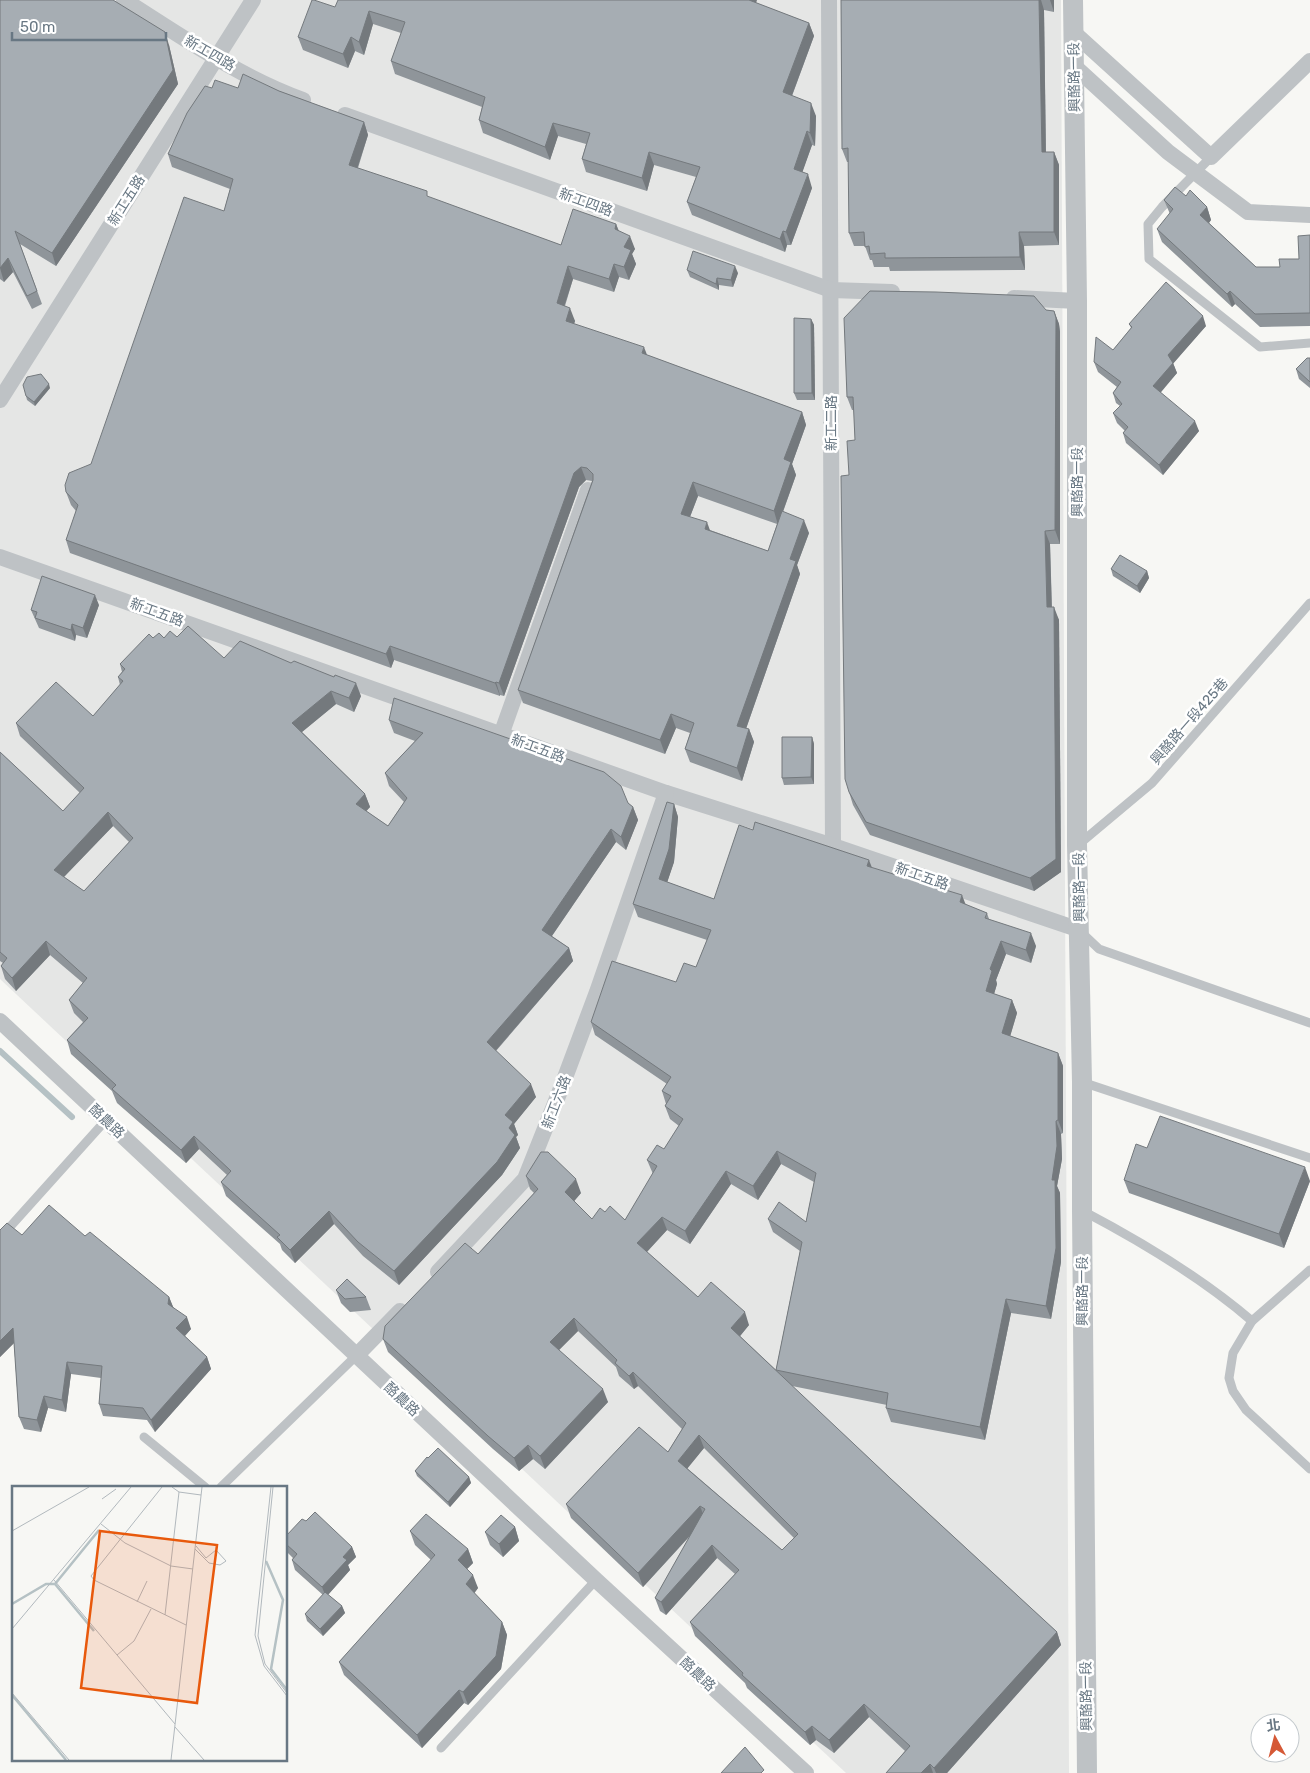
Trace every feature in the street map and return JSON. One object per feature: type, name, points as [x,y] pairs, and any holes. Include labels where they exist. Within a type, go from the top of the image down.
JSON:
[{"type":"street","name":"新工四路","points":[[124,0],[216,58],[287,95],[315,105]]},
{"type":"street","name":"新工五路","points":[[0,400],[253,0]]},
{"type":"street","name":"新工二路","points":[[829,0],[833,846]]},
{"type":"street","name":"興酪路一段","points":[[1073,0],[1077,301],[1077,845],[1082,1082],[1087,1773]]},
{"type":"street","points":[[1074,32],[1211,157],[1310,61]]},
{"type":"street","points":[[1074,66],[1168,152],[1248,212],[1310,215]]},
{"type":"street","name":"新工四路","points":[[334,112],[831,290],[910,293]]},
{"type":"street","points":[[998,297],[1077,301]]},
{"type":"street","points":[[502,735],[588,490]]},
{"type":"street","name":"新工五路","points":[[0,557],[666,793],[833,846],[1080,930]]},
{"type":"street","name":"新工六路","points":[[428,1282],[525,1180],[597,992],[666,793]]},
{"type":"street","name":"酪農路","points":[[0,1021],[596,1580],[806,1773]]},
{"type":"street","points":[[356,1356],[408,1303]]},
{"type":"lane","points":[[1211,157],[1162,206],[1148,224],[1149,260],[1260,347],[1310,343]]},
{"type":"lane","name":"興酪路一段425巷","points":[[1077,845],[1152,783],[1310,603]]},
{"type":"lane","points":[[1080,930],[1099,949],[1310,1023]]},
{"type":"lane","points":[[1082,1082],[1310,1158]]},
{"type":"lane","points":[[0,1238],[106,1120]]},
{"type":"lane","points":[[1082,1210],[1138,1240],[1230,1303],[1252,1322]]},
{"type":"lane","points":[[1310,1270],[1252,1322],[1233,1353],[1229,1378],[1233,1391],[1246,1410],[1310,1469]]},
{"type":"lane","points":[[222,1486],[356,1356]]},
{"type":"lane","points":[[144,1437],[204,1486]]},
{"type":"lane","points":[[441,1748],[596,1580]]},
{"type":"shaded area","points":[[0,0],[1061,0],[1069,1773],[846,1773],[0,979]]},
{"type":"building","points":[[0,0],[113,0],[165,32],[173,70],[52,253],[15,231],[37,291],[27,296],[8,258],[0,268]]},
{"type":"building","points":[[312,0],[335,7],[338,0],[749,0],[809,23],[783,92],[811,103],[810,133],[807,131],[794,169],[808,174],[786,232],[783,231],[780,239],[687,202],[700,167],[649,152],[642,178],[582,159],[590,133],[553,123],[545,147],[479,120],[485,97],[391,61],[405,22],[369,11],[359,42],[351,37],[343,54],[298,37]]},
{"type":"building","points":[[841,0],[1039,0],[1042,152],[1054,152],[1054,232],[1019,232],[1020,257],[885,258],[885,253],[870,254],[869,246],[865,247],[864,232],[849,233],[848,148],[842,149]]},
{"type":"building","points":[[243,74],[279,91],[364,122],[349,165],[427,191],[427,196],[561,245],[573,209],[616,224],[615,229],[630,236],[624,247],[631,250],[624,267],[614,264],[609,279],[568,266],[557,303],[570,308],[566,321],[644,347],[642,353],[802,412],[784,459],[791,462],[774,511],[693,482],[681,514],[707,522],[705,529],[768,551],[782,511],[804,520],[790,559],[796,561],[737,726],[749,729],[737,768],[685,749],[694,723],[671,714],[660,740],[518,690],[593,480],[593,474],[587,468],[581,467],[574,473],[499,683],[390,646],[386,654],[66,540],[78,505],[66,492],[65,485],[69,473],[91,464],[184,197],[224,211],[233,179],[168,154],[187,113],[205,86],[212,88],[215,80],[238,88]]},
{"type":"building","points":[[1175,187],[1186,196],[1190,190],[1207,207],[1200,215],[1256,267],[1280,267],[1279,259],[1299,259],[1298,236],[1310,235],[1310,313],[1255,314],[1230,291],[1227,294],[1157,229],[1173,209],[1164,200]]},
{"type":"building","points":[[693,251],[735,266],[731,280],[717,278],[716,284],[687,270]]},
{"type":"building","points":[[1166,282],[1203,316],[1168,355],[1173,363],[1153,386],[1195,421],[1159,465],[1123,433],[1128,427],[1113,413],[1122,404],[1113,393],[1121,382],[1094,362],[1096,337],[1113,350],[1132,327],[1129,324]]},
{"type":"building","points":[[870,291],[1034,296],[1046,310],[1054,311],[1056,318],[1055,530],[1045,531],[1047,607],[1054,607],[1056,859],[1030,878],[866,822],[849,792],[845,779],[841,476],[849,475],[847,441],[855,440],[853,397],[847,397],[844,318]]},
{"type":"building","points":[[794,318],[811,319],[812,393],[794,393]]},
{"type":"building","points":[[1307,358],[1310,358],[1310,382],[1296,369]]},
{"type":"building","points":[[41,374],[49,384],[34,402],[26,396],[23,385],[27,377]]},
{"type":"building","points":[[1120,555],[1147,571],[1137,586],[1111,569]]},
{"type":"building","points":[[42,576],[95,595],[83,628],[72,624],[71,630],[35,618],[37,612],[31,610]]},
{"type":"building","points":[[188,626],[224,658],[240,641],[291,663],[294,661],[334,677],[335,675],[356,683],[349,698],[331,691],[292,723],[365,794],[356,804],[388,826],[407,798],[385,773],[423,733],[389,720],[394,698],[604,772],[621,786],[628,803],[633,807],[621,837],[611,829],[542,930],[569,948],[487,1042],[531,1084],[505,1115],[513,1122],[509,1128],[515,1135],[497,1162],[394,1271],[358,1242],[329,1211],[290,1250],[277,1237],[280,1235],[221,1182],[231,1171],[194,1136],[181,1150],[112,1089],[116,1085],[67,1040],[88,1018],[69,1000],[87,978],[46,941],[12,978],[1,966],[7,958],[0,952],[0,752],[63,811],[84,788],[16,723],[56,682],[93,716],[123,681],[118,677],[125,669],[120,664],[149,634],[153,638],[159,633],[164,638],[170,631],[177,637]],"holes":[[[108,812],[133,838],[84,891],[54,870]]]},
{"type":"building","points":[[782,737],[812,737],[811,777],[782,778]]},
{"type":"building","points":[[667,802],[674,804],[669,849],[659,879],[714,899],[739,825],[753,830],[755,822],[869,860],[867,866],[962,895],[960,902],[987,913],[985,918],[1031,933],[1026,950],[1001,941],[990,969],[992,971],[986,991],[1012,1000],[1002,1033],[1058,1053],[1057,1146],[1052,1180],[1055,1180],[1056,1248],[1046,1306],[1006,1299],[980,1427],[886,1408],[888,1393],[776,1370],[802,1242],[768,1219],[779,1202],[806,1222],[816,1173],[777,1151],[753,1186],[726,1171],[685,1231],[662,1217],[637,1243],[698,1297],[711,1282],[745,1312],[731,1328],[890,1478],[1057,1632],[934,1768],[930,1764],[921,1773],[886,1773],[910,1746],[864,1704],[829,1740],[812,1726],[805,1732],[742,1675],[743,1673],[690,1622],[739,1570],[712,1545],[661,1602],[655,1598],[705,1509],[700,1506],[638,1573],[566,1504],[639,1427],[668,1452],[686,1423],[633,1372],[629,1376],[615,1363],[617,1360],[574,1318],[550,1342],[603,1389],[540,1456],[528,1445],[514,1458],[383,1339],[385,1326],[465,1243],[478,1254],[538,1189],[526,1176],[541,1152],[548,1152],[576,1179],[565,1192],[592,1219],[600,1208],[605,1212],[610,1206],[625,1220],[657,1166],[647,1160],[657,1145],[664,1149],[683,1119],[665,1106],[671,1096],[662,1091],[671,1077],[591,1022],[612,961],[676,982],[684,963],[696,967],[711,930],[633,904]],"holes":[[[699,1435],[798,1534],[782,1550],[678,1461]]]},
{"type":"building","points":[[1160,1116],[1305,1167],[1279,1234],[1124,1180],[1136,1144],[1147,1148]]},
{"type":"building","points":[[49,1205],[85,1236],[90,1232],[169,1297],[168,1304],[187,1317],[176,1328],[207,1357],[151,1420],[143,1408],[99,1404],[102,1366],[67,1362],[62,1400],[44,1396],[37,1420],[19,1417],[13,1328],[0,1341],[0,1230],[7,1223],[22,1235]]},
{"type":"building","points":[[347,1279],[366,1297],[345,1299],[336,1290]]},
{"type":"building","points":[[438,1448],[469,1477],[448,1502],[415,1471]]},
{"type":"building","points":[[315,1512],[352,1547],[343,1557],[347,1560],[322,1587],[292,1560],[297,1554],[288,1546],[288,1534],[302,1519],[306,1521]]},
{"type":"building","points":[[426,1514],[468,1549],[458,1560],[473,1575],[466,1584],[502,1622],[496,1656],[463,1692],[459,1690],[417,1735],[339,1662],[435,1555],[410,1531]]},
{"type":"building","points":[[501,1515],[515,1527],[499,1544],[485,1532]]},
{"type":"building","points":[[325,1592],[342,1606],[320,1629],[305,1614]]},
{"type":"building","points":[[745,1747],[764,1770],[761,1773],[721,1773]]},
{"type":"waterway","points":[[0,1051],[72,1117]]}]
